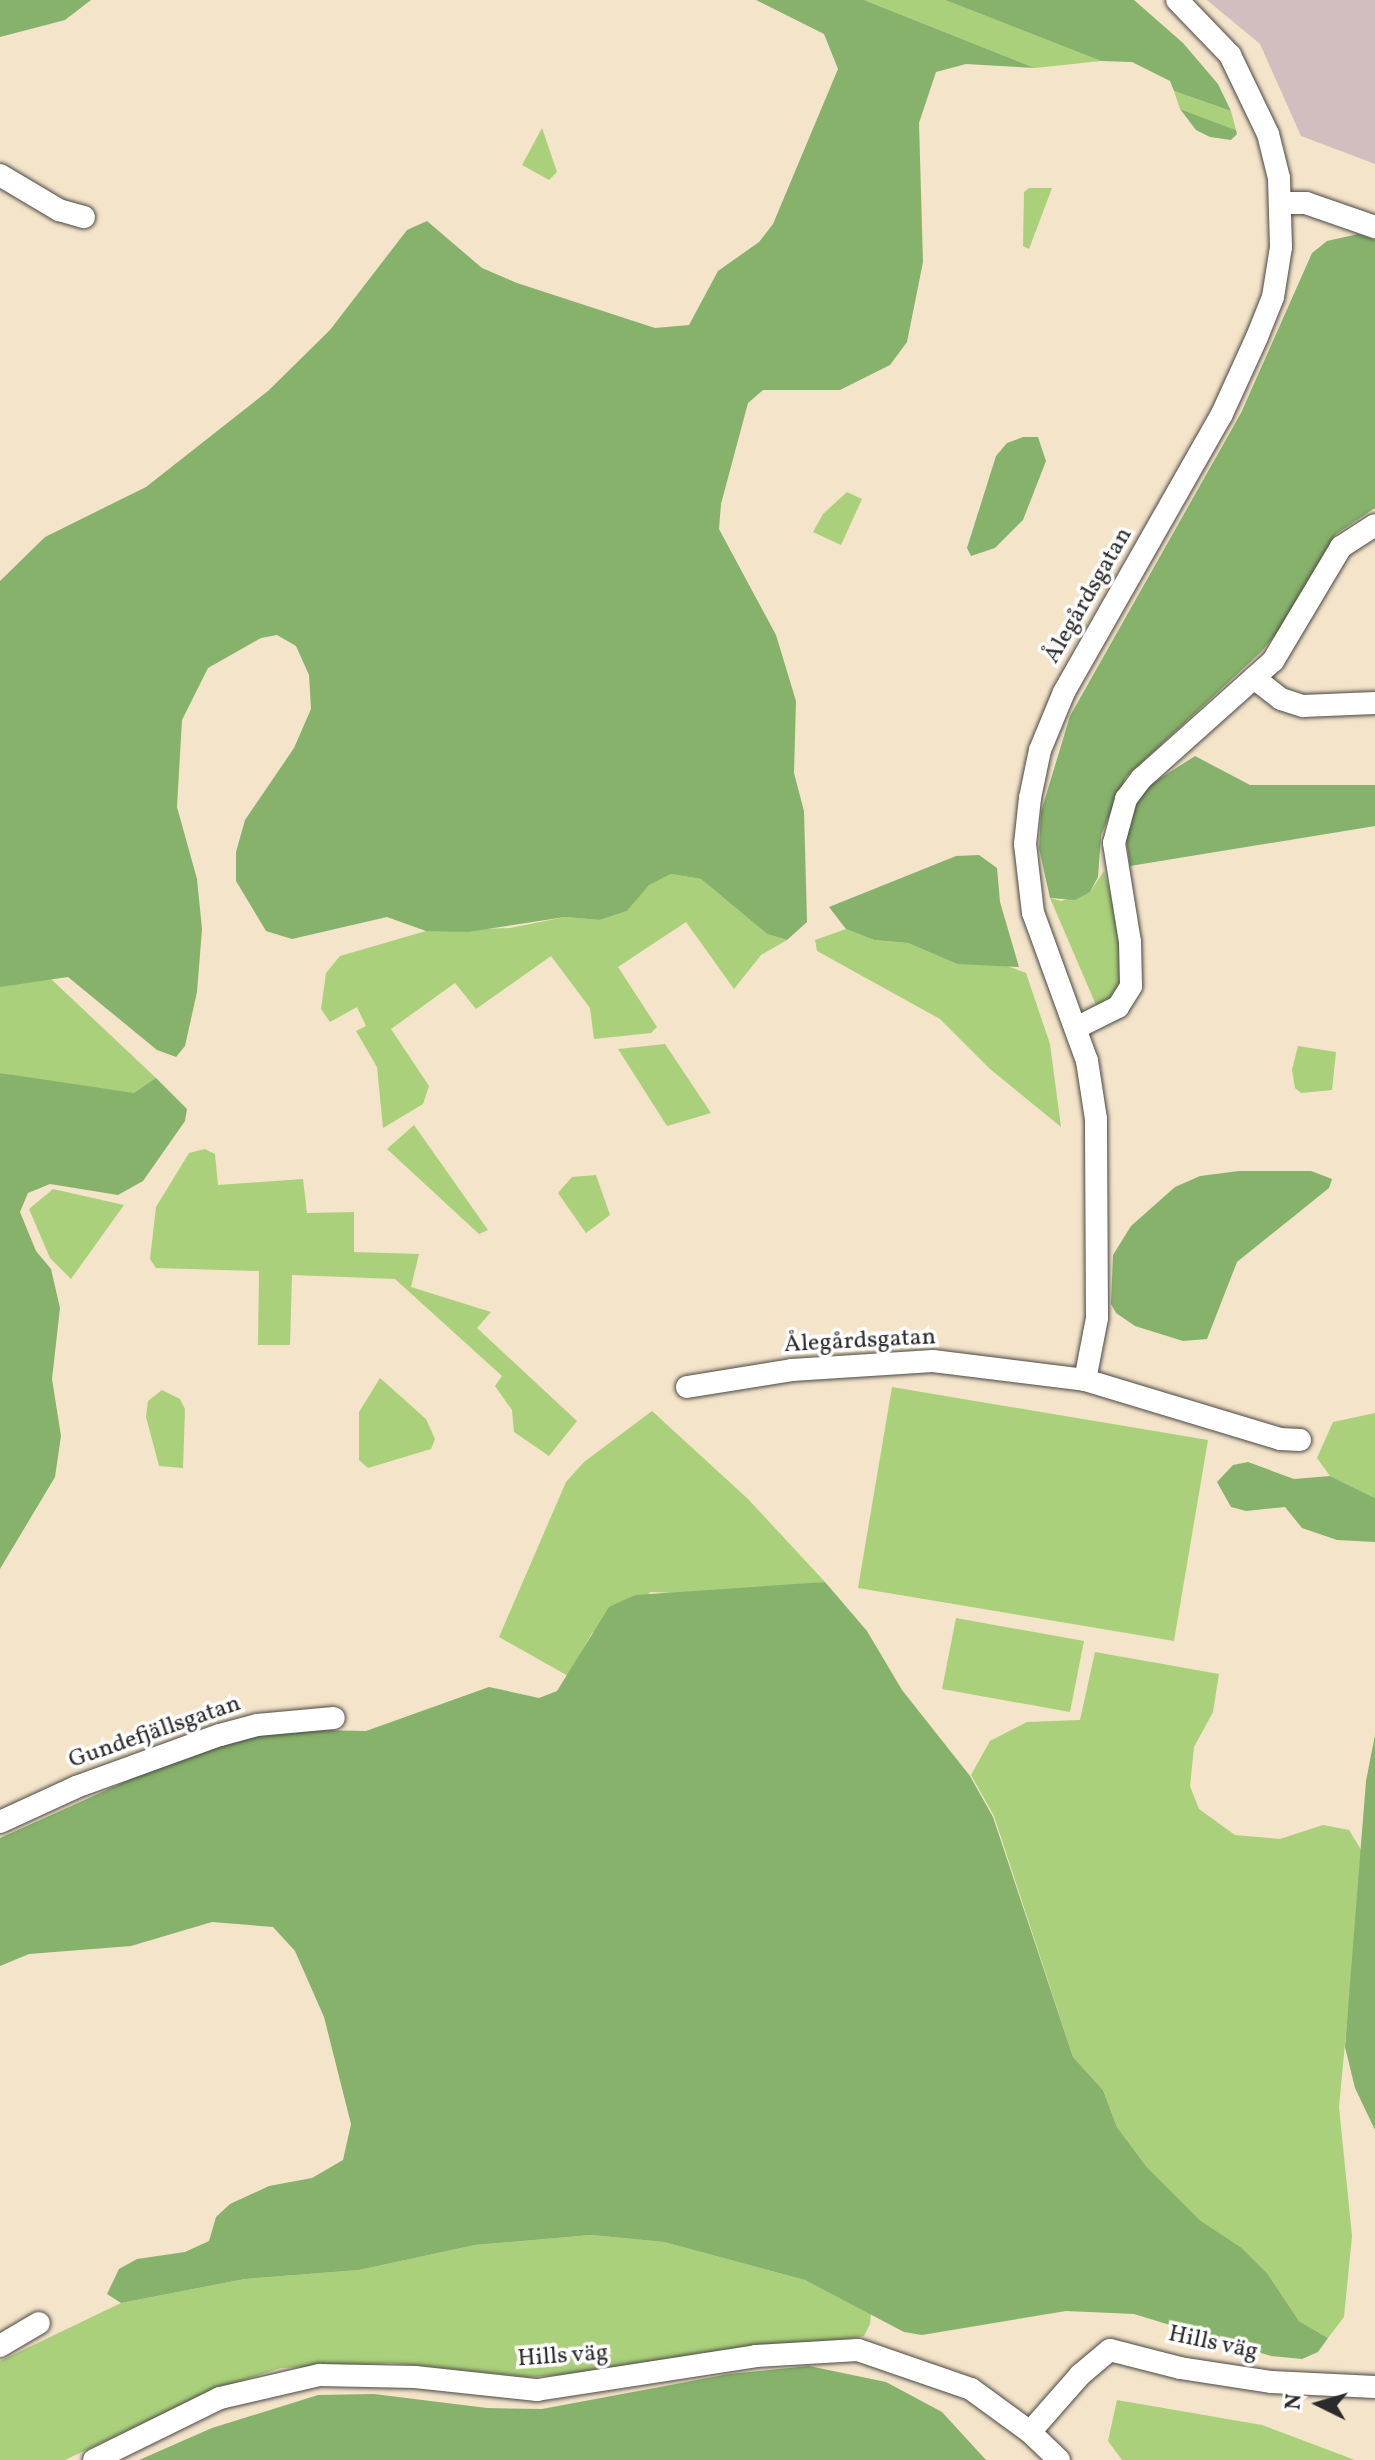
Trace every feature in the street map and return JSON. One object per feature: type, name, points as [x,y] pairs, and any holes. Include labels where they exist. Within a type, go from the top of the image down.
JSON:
[{"type":"street","name":"Ålegårdsgatan","points":[[1085,1380],[1097,1318],[1099,1175],[1093,1090],[1076,1028],[1033,913],[1025,844],[1034,775],[1064,692],[1221,416],[1257,337],[1277,276],[1281,203],[1268,134],[1244,77],[1208,29],[1177,0]]},
{"type":"street","points":[[0,175],[59,210],[84,217]]},
{"type":"street","points":[[1281,203],[1306,203],[1375,227]]},
{"type":"street","points":[[1076,1028],[1118,1007],[1131,986],[1130,942],[1114,843],[1126,799],[1142,778],[1281,651],[1341,547],[1375,525]]},
{"type":"street","points":[[1254,678],[1281,699],[1303,706],[1375,703]]},
{"type":"street","name":"Ålegårdsgatan","points":[[687,1387],[778,1372],[914,1361],[1085,1380],[1280,1439],[1300,1440]]},
{"type":"street","name":"Gundefjällsgatan","points":[[0,1822],[76,1787],[220,1735],[257,1725],[334,1718]]},
{"type":"street","points":[[0,2346],[39,2323]]},
{"type":"street","name":"Hills väg","points":[[94,2460],[220,2398],[290,2379],[370,2375],[548,2389],[812,2350],[858,2350],[928,2371],[971,2389],[1030,2432],[1059,2460]]},
{"type":"street","name":"Hills väg","points":[[1030,2432],[1080,2375],[1110,2350],[1180,2368],[1272,2382],[1375,2387]]},
{"type":"shaded area","points":[[1207,0],[1375,0],[1375,164],[1301,136],[1260,44]]},
{"type":"green space","points":[[0,0],[91,0],[65,20],[0,37]]},
{"type":"green space","points":[[756,0],[864,0],[1035,68],[966,64],[936,72],[919,123],[923,262],[907,342],[890,365],[840,390],[763,390],[748,403],[721,504],[719,529],[776,635],[796,701],[794,773],[804,811],[807,922],[787,940],[767,934],[701,879],[671,874],[649,885],[627,911],[600,920],[565,917],[468,932],[426,931],[387,917],[292,939],[266,931],[236,881],[236,852],[245,820],[294,748],[311,709],[309,675],[296,646],[277,635],[261,638],[208,668],[182,720],[177,807],[197,879],[202,929],[197,992],[185,1046],[176,1057],[157,1050],[68,977],[0,987],[0,581],[45,537],[146,487],[268,391],[330,330],[407,230],[427,221],[482,268],[517,283],[655,328],[689,325],[718,271],[759,242],[773,224],[838,69],[824,34]]},
{"type":"green space","points":[[864,0],[945,0],[1101,61],[1035,68]]},
{"type":"green space","points":[[945,0],[1134,0],[1183,43],[1218,84],[1231,111],[1174,91],[1170,81],[1132,62],[1101,61]]},
{"type":"green space","points":[[1174,91],[1231,111],[1236,130],[1180,109]]},
{"type":"green space","points":[[1180,109],[1236,130],[1237,134],[1231,140],[1210,137],[1196,130]]},
{"type":"green space","points":[[542,128],[557,172],[549,180],[522,165]]},
{"type":"green space","points":[[1029,188],[1052,188],[1029,249],[1023,246],[1024,192]]},
{"type":"green space","points":[[1358,234],[1375,240],[1375,508],[1336,534],[1285,623],[1261,652],[1126,777],[1101,835],[1098,877],[1090,892],[1075,900],[1050,898],[1039,848],[1041,812],[1070,716],[1241,413],[1312,253],[1327,241]]},
{"type":"green space","points":[[1023,437],[1038,437],[1046,461],[1023,520],[995,548],[971,556],[967,548],[996,456],[1007,443]]},
{"type":"green space","points":[[847,492],[862,499],[841,545],[813,532],[823,514]]},
{"type":"green space","points":[[1195,756],[1250,785],[1375,785],[1375,826],[1130,866],[1124,824],[1145,788]]},
{"type":"green space","points":[[979,855],[997,868],[1000,902],[1019,967],[957,964],[908,943],[874,940],[846,929],[829,907],[956,856]]},
{"type":"green space","points":[[1104,871],[1119,926],[1123,980],[1117,995],[1096,1005],[1050,898],[1061,901],[1090,892]]},
{"type":"green space","points":[[671,874],[701,879],[767,934],[787,940],[761,955],[734,989],[686,922],[618,967],[657,1027],[651,1033],[594,1039],[590,1008],[551,956],[476,1009],[455,983],[391,1029],[429,1086],[423,1104],[383,1128],[377,1067],[356,1031],[366,1026],[357,1007],[330,1022],[321,1009],[326,973],[340,956],[426,931],[510,928],[565,917],[600,920],[627,911],[648,885]]},
{"type":"green space","points":[[846,929],[874,940],[908,943],[957,964],[1002,964],[1026,973],[1050,1044],[1061,1127],[990,1069],[940,1019],[817,951],[815,940]]},
{"type":"green space","points":[[50,978],[156,1078],[149,1087],[134,1093],[109,1092],[0,1073],[0,987]]},
{"type":"green space","points":[[665,1044],[711,1113],[667,1126],[618,1049]]},
{"type":"green space","points":[[1298,1046],[1336,1052],[1332,1090],[1301,1093],[1295,1088],[1292,1070]]},
{"type":"green space","points":[[0,1073],[134,1093],[156,1078],[187,1109],[185,1121],[143,1181],[118,1195],[50,1184],[28,1193],[20,1212],[36,1251],[51,1269],[60,1308],[52,1379],[61,1436],[55,1477],[0,1569]]},
{"type":"green space","points":[[414,1125],[488,1230],[479,1234],[387,1149]]},
{"type":"green space","points":[[205,1149],[215,1154],[218,1185],[303,1179],[307,1213],[354,1212],[354,1252],[419,1254],[411,1287],[491,1312],[477,1328],[577,1421],[549,1456],[514,1432],[512,1410],[495,1386],[502,1376],[395,1279],[292,1275],[290,1345],[258,1345],[259,1271],[156,1268],[150,1259],[156,1207],[189,1153]]},
{"type":"green space","points":[[1239,1171],[1311,1171],[1332,1179],[1329,1188],[1237,1262],[1207,1339],[1183,1341],[1135,1326],[1116,1313],[1111,1304],[1113,1255],[1131,1226],[1175,1187],[1200,1176]]},
{"type":"green space","points":[[596,1175],[610,1215],[586,1233],[558,1193],[572,1177]]},
{"type":"green space","points":[[53,1189],[124,1205],[71,1279],[50,1258],[29,1209]]},
{"type":"green space","points":[[380,1378],[426,1419],[435,1439],[431,1449],[368,1468],[359,1460],[359,1412]]},
{"type":"green space","points":[[892,1387],[1208,1440],[1174,1641],[858,1588]]},
{"type":"green space","points":[[162,1390],[180,1399],[185,1409],[183,1468],[159,1466],[146,1417],[148,1401]]},
{"type":"green space","points":[[652,1411],[748,1499],[825,1582],[695,1594],[651,1592],[592,1633],[568,1676],[499,1637],[566,1482],[584,1462]]},
{"type":"green space","points":[[1375,1413],[1375,1498],[1330,1476],[1317,1458],[1333,1422]]},
{"type":"green space","points":[[1248,1462],[1294,1479],[1330,1476],[1375,1498],[1375,1542],[1337,1540],[1302,1528],[1285,1507],[1246,1511],[1231,1507],[1217,1482],[1233,1465]]},
{"type":"green space","points":[[825,1582],[867,1631],[902,1690],[970,1776],[993,1817],[1073,2057],[1103,2090],[1117,2127],[1146,2166],[1201,2221],[1242,2248],[1267,2273],[1299,2321],[1328,2338],[1318,2352],[1302,2359],[1271,2356],[1134,2314],[1066,2311],[922,2335],[904,2332],[805,2280],[664,2242],[591,2235],[475,2245],[359,2270],[245,2279],[121,2303],[107,2294],[119,2269],[137,2259],[185,2252],[209,2241],[216,2217],[230,2204],[269,2186],[312,2178],[343,2160],[351,2124],[324,2017],[295,1951],[273,1927],[212,1922],[131,1946],[29,1954],[0,1966],[0,1838],[178,1758],[265,1729],[366,1731],[489,1687],[539,1698],[557,1691],[609,1607],[635,1595]]},
{"type":"green space","points":[[956,1618],[1084,1641],[1070,1712],[942,1689]]},
{"type":"green space","points":[[1095,1652],[1219,1674],[1213,1712],[1194,1747],[1190,1786],[1199,1809],[1235,1835],[1280,1839],[1323,1825],[1349,1830],[1363,1853],[1339,2107],[1352,2236],[1344,2317],[1328,2338],[1299,2321],[1267,2273],[1242,2248],[1201,2221],[1146,2166],[1117,2127],[1103,2090],[1073,2057],[994,1816],[971,1775],[990,1741],[1027,1722],[1080,1720]]},
{"type":"green space","points":[[1375,1735],[1375,2130],[1355,2088],[1345,2047],[1366,1781]]},
{"type":"green space","points":[[591,2235],[664,2242],[805,2280],[871,2314],[870,2324],[864,2336],[854,2338],[701,2353],[599,2372],[529,2377],[392,2363],[281,2368],[213,2390],[65,2460],[0,2460],[0,2361],[121,2303],[245,2279],[359,2270],[475,2245]]},
{"type":"green space","points":[[809,2366],[886,2382],[942,2412],[986,2460],[139,2460],[212,2428],[318,2395],[374,2394],[487,2408],[542,2409],[729,2374]]},
{"type":"green space","points":[[1117,2400],[1262,2425],[1355,2460],[1122,2460],[1108,2441]]}]
